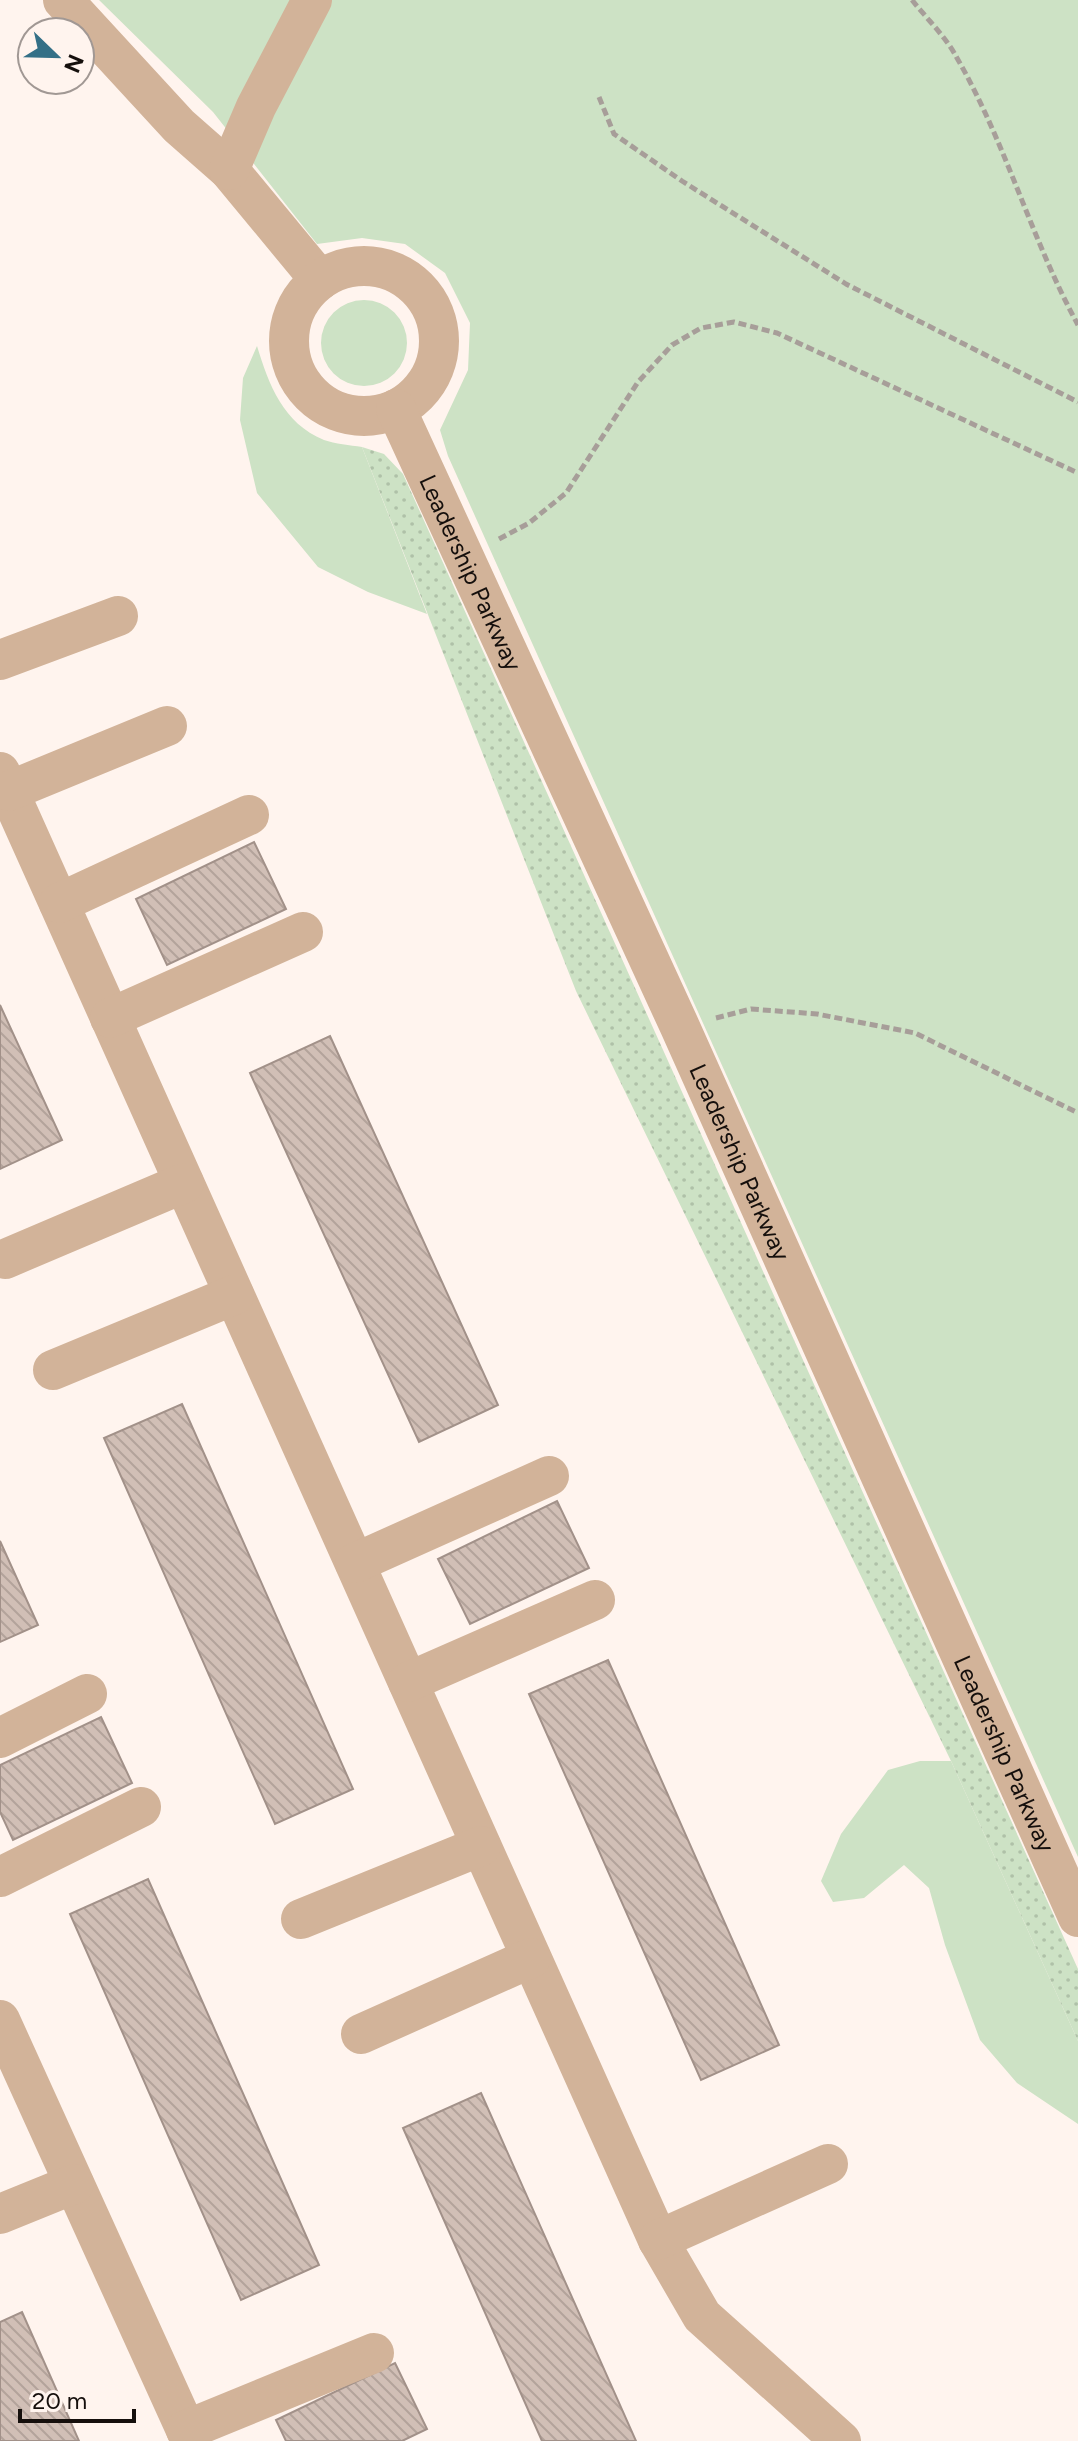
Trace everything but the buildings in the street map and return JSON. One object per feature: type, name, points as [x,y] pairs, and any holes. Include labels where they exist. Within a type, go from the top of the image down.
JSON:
[{"type":"street","points":[[63,0],[179,126],[229,170],[320,280]]},
{"type":"street","points":[[229,170],[256,107],[312,0]]},
{"type":"street","points":[[374,267],[405,278],[422,294],[436,324],[437,357],[429,379],[414,396],[396,409],[372,416],[347,415],[325,406],[306,389],[293,368],[288,344],[292,320],[303,297],[320,280],[341,270],[374,267]]},
{"type":"street","name":"Leadership Parkway","points":[[396,409],[680,1027],[1078,1917]]},
{"type":"street","points":[[0,660],[118,616]]},
{"type":"street","points":[[167,726],[4,782],[658,2240],[702,2316],[841,2441]]},
{"type":"street","points":[[59,903],[249,815]]},
{"type":"street","points":[[110,1018],[303,932]]},
{"type":"street","points":[[5,1259],[184,1183]]},
{"type":"street","points":[[53,1370],[234,1295]]},
{"type":"street","points":[[355,1563],[549,1476]]},
{"type":"street","points":[[408,1682],[595,1600]]},
{"type":"street","points":[[0,1738],[87,1694]]},
{"type":"street","points":[[0,1877],[141,1807]]},
{"type":"street","points":[[301,1919],[481,1846]]},
{"type":"street","points":[[361,2034],[531,1958]]},
{"type":"street","points":[[0,2020],[13,2084],[74,2184],[189,2436],[374,2353]]},
{"type":"street","points":[[658,2240],[828,2164]]},
{"type":"street","points":[[0,2214],[74,2184]]},
{"type":"path","points":[[912,0],[956,54],[995,129],[1055,283],[1078,325]]},
{"type":"path","points":[[599,97],[614,134],[695,189],[846,284],[1078,402]]},
{"type":"path","points":[[463,558],[529,523],[566,493],[638,382],[672,345],[701,328],[734,322],[777,333],[1078,473]]},
{"type":"path","points":[[680,1027],[751,1009],[817,1014],[915,1033],[1078,1113]]},
{"type":"green space","points":[[99,0],[1078,0],[1078,1857],[448,456],[440,430],[468,370],[470,323],[445,273],[405,244],[362,238],[317,244],[213,112]]},
{"type":"green space","points":[[364,300],[388,307],[400,319],[407,343],[400,367],[388,379],[364,386],[340,379],[328,367],[321,343],[328,319],[340,307]]},
{"type":"green space","points":[[257,346],[273,388],[298,424],[324,440],[362,447],[427,614],[368,592],[318,567],[257,493],[240,420],[243,378]]},
{"type":"green space","points":[[362,447],[384,454],[403,474],[1078,1969],[1078,2041],[951,1761],[576,991]]},
{"type":"green space","points":[[920,1761],[951,1761],[1078,2041],[1078,2124],[1017,2083],[980,2040],[945,1945],[929,1888],[904,1865],[864,1898],[833,1902],[821,1881],[841,1834],[888,1770]]}]
